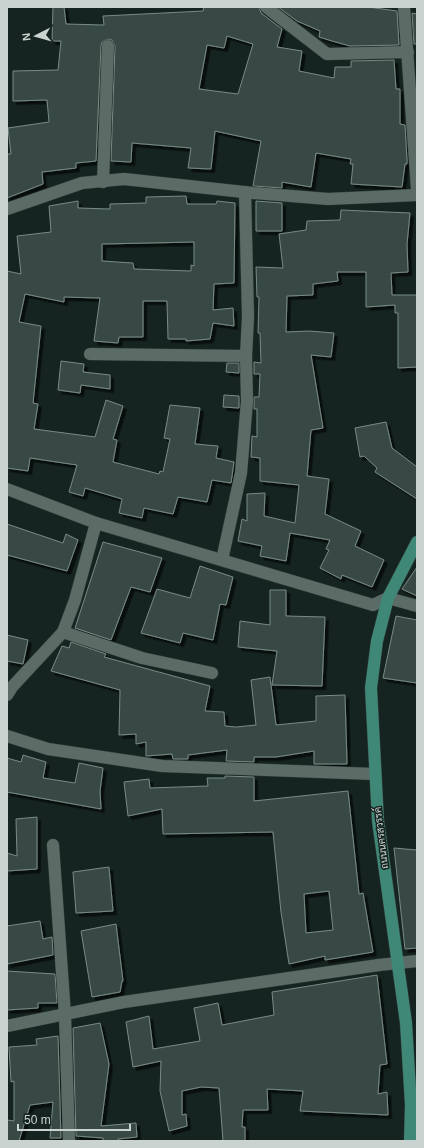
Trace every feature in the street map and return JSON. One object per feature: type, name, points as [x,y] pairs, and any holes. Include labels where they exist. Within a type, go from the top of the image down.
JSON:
[{"type":"main road","name":"ถนนนครสวรรค์","points":[[410,1141],[414,1105],[406,1024],[378,821],[374,774],[371,688],[377,641],[388,598],[417,542]]},
{"type":"street","points":[[266,7],[327,54],[408,52]]},
{"type":"street","points":[[404,7],[417,189]]},
{"type":"street","points":[[103,182],[108,46]]},
{"type":"street","points":[[7,209],[82,183],[124,179],[328,199],[417,195]]},
{"type":"street","points":[[222,560],[241,473],[247,401],[246,356],[248,317],[245,192]]},
{"type":"street","points":[[90,354],[246,356]]},
{"type":"street","points":[[7,488],[96,523],[373,605],[388,598],[417,606]]},
{"type":"street","points":[[7,695],[12,687],[63,632],[75,600],[96,523]]},
{"type":"street","points":[[63,632],[142,658],[212,673]]},
{"type":"street","points":[[7,736],[48,749],[162,766],[374,774]]},
{"type":"street","points":[[53,845],[65,1014],[69,1141]]},
{"type":"street","points":[[7,1026],[124,1002],[417,961]]},
{"type":"building","points":[[53,7],[64,7],[66,24],[104,25],[103,16],[203,11],[204,7],[259,7],[261,13],[282,29],[277,47],[302,51],[299,71],[334,78],[335,67],[351,67],[351,61],[394,60],[396,89],[400,89],[400,124],[405,125],[407,164],[405,164],[402,187],[351,184],[353,164],[350,164],[351,159],[316,153],[311,187],[282,182],[282,188],[253,186],[261,141],[215,131],[211,169],[188,168],[191,148],[132,143],[131,162],[111,161],[115,46],[112,40],[108,39],[102,42],[101,46],[96,161],[76,163],[76,168],[42,172],[43,184],[7,198],[7,154],[11,154],[8,128],[49,122],[47,100],[13,101],[13,71],[58,70],[61,41],[52,41]],"holes":[[[227,36],[253,44],[238,94],[199,89],[207,45],[224,48]]]},
{"type":"building","points":[[278,7],[368,7],[397,11],[399,45],[350,46],[319,37],[320,31],[297,21]]},
{"type":"building","points":[[412,13],[417,14],[417,44],[414,44]]},
{"type":"building","points":[[186,196],[187,204],[216,204],[217,201],[235,203],[234,283],[214,284],[213,310],[233,308],[234,326],[213,323],[210,339],[186,341],[186,339],[168,339],[167,301],[143,301],[143,337],[119,337],[118,343],[94,341],[100,298],[64,297],[64,302],[25,294],[19,322],[41,326],[33,403],[38,404],[34,429],[95,437],[106,400],[123,406],[113,439],[117,440],[113,462],[159,474],[160,471],[163,472],[170,439],[164,438],[170,405],[200,408],[195,444],[218,446],[216,458],[234,462],[231,483],[212,480],[207,502],[178,497],[173,514],[144,508],[142,518],[119,513],[122,499],[85,488],[83,496],[69,492],[77,465],[30,458],[28,471],[7,468],[7,271],[21,274],[17,236],[51,232],[49,206],[78,201],[78,208],[110,209],[110,204],[146,203],[146,197]],"holes":[[[194,242],[194,266],[191,265],[191,271],[134,269],[133,263],[102,261],[102,244]]]},
{"type":"building","points":[[256,201],[282,203],[282,231],[256,231]]},
{"type":"building","points":[[341,210],[410,213],[407,244],[408,272],[391,273],[392,295],[417,295],[417,367],[398,368],[398,313],[395,313],[395,305],[366,307],[366,272],[337,272],[338,281],[313,284],[313,295],[287,296],[286,332],[309,331],[334,333],[331,357],[311,355],[323,428],[311,430],[307,476],[329,479],[325,514],[361,531],[355,546],[384,560],[372,587],[342,575],[341,579],[320,568],[329,550],[326,549],[330,540],[290,533],[286,561],[260,556],[262,546],[238,541],[242,519],[247,521],[247,494],[265,493],[264,516],[295,523],[299,485],[260,481],[260,458],[251,457],[252,436],[257,437],[257,409],[254,409],[254,397],[259,397],[260,374],[254,374],[254,362],[261,363],[260,333],[258,333],[259,297],[257,297],[256,267],[283,268],[279,234],[306,230],[307,221],[340,220]]},
{"type":"building","points":[[61,361],[84,364],[83,372],[110,375],[110,389],[81,385],[80,393],[58,390]]},
{"type":"building","points":[[227,363],[239,363],[239,373],[226,372]]},
{"type":"building","points":[[224,395],[239,396],[239,408],[223,407]]},
{"type":"building","points":[[386,422],[392,448],[417,467],[417,499],[375,472],[377,468],[364,456],[360,457],[355,428]]},
{"type":"building","points":[[7,524],[63,543],[66,534],[78,540],[67,571],[7,555]]},
{"type":"building","points":[[103,542],[162,558],[150,592],[131,587],[111,640],[75,628]]},
{"type":"building","points":[[200,566],[233,577],[226,605],[220,604],[213,640],[183,633],[180,643],[141,633],[157,589],[190,598]]},
{"type":"building","points":[[417,567],[417,596],[402,589]]},
{"type":"building","points":[[270,590],[286,590],[286,616],[325,617],[322,686],[272,685],[277,651],[238,647],[240,621],[270,625]]},
{"type":"building","points":[[396,616],[417,620],[417,683],[383,678]]},
{"type":"building","points":[[7,635],[28,640],[23,664],[7,661]]},
{"type":"building","points":[[71,642],[106,654],[104,657],[210,686],[205,711],[224,712],[225,726],[236,727],[256,725],[251,680],[270,677],[276,725],[316,721],[316,696],[345,695],[347,764],[314,764],[314,751],[276,757],[254,757],[254,762],[226,761],[227,750],[188,755],[188,759],[173,759],[172,754],[146,756],[146,742],[136,744],[136,734],[119,735],[120,690],[51,671],[62,646],[69,648]]},
{"type":"building","points":[[23,755],[46,762],[43,778],[75,783],[79,763],[103,768],[100,791],[101,809],[7,792],[7,758],[21,762]]},
{"type":"building","points":[[225,776],[254,777],[254,801],[348,791],[359,894],[363,893],[373,952],[325,960],[325,956],[289,964],[281,912],[273,832],[163,834],[162,809],[128,816],[124,782],[149,779],[150,788],[208,786],[207,778],[225,778]],"holes":[[[329,891],[333,930],[306,933],[304,894]]]},
{"type":"building","points":[[37,817],[37,869],[7,871],[7,853],[17,856],[16,819]]},
{"type":"building","points":[[394,848],[417,850],[417,948],[405,949]]},
{"type":"building","points":[[109,867],[113,911],[76,913],[73,872]]},
{"type":"building","points":[[40,921],[43,939],[52,937],[53,955],[7,964],[7,926]]},
{"type":"building","points":[[116,924],[123,981],[120,992],[92,997],[81,931]]},
{"type":"building","points":[[7,971],[55,974],[57,1003],[38,1003],[38,1008],[7,1010]]},
{"type":"building","points":[[377,975],[387,1064],[380,1065],[378,1094],[387,1092],[388,1115],[300,1111],[303,1091],[267,1089],[268,1110],[243,1110],[242,1127],[245,1127],[245,1141],[223,1141],[219,1088],[201,1087],[182,1091],[182,1115],[186,1114],[187,1126],[169,1131],[160,1091],[161,1061],[133,1067],[126,1022],[149,1016],[153,1049],[200,1041],[194,1008],[218,1003],[222,1025],[274,1015],[272,992]]},
{"type":"building","points":[[100,1023],[109,1064],[101,1126],[136,1123],[137,1137],[118,1139],[118,1141],[103,1141],[103,1138],[76,1136],[73,1028]]},
{"type":"building","points":[[58,1036],[61,1138],[50,1138],[53,1102],[30,1105],[19,1141],[7,1141],[7,1120],[14,1121],[14,1081],[11,1082],[9,1047],[37,1045],[36,1039]]}]
